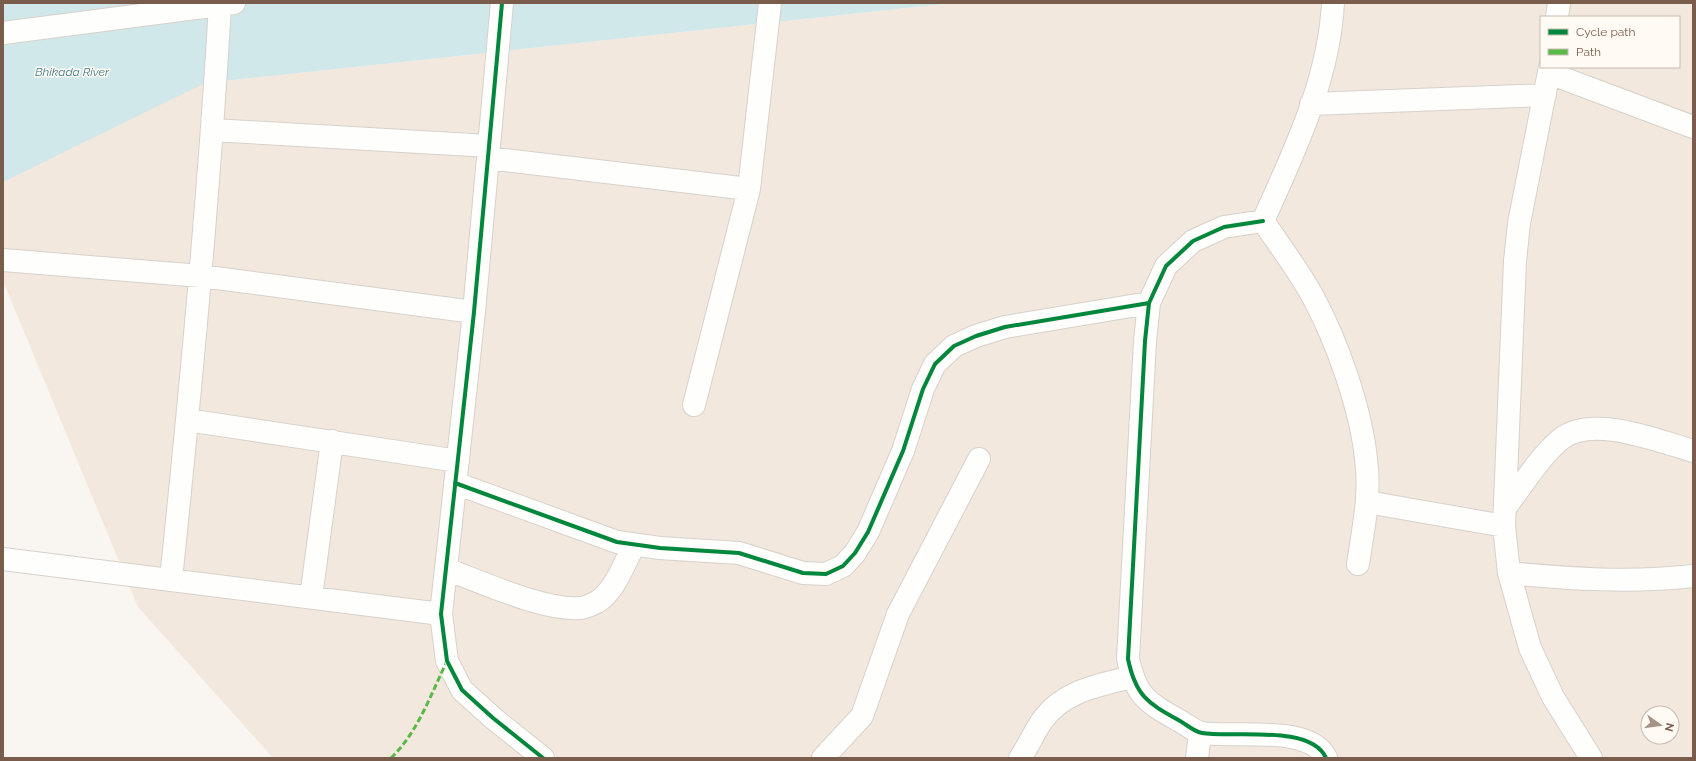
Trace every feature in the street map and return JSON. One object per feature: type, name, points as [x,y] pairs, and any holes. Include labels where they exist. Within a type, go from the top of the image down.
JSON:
[{"type":"street","points":[[502,3],[474,312],[442,614],[447,661],[462,690],[493,718],[543,758]]},
{"type":"street","points":[[694,405],[749,189],[770,3]]},
{"type":"street","points":[[1263,221],[1297,143],[1326,58],[1333,3]]},
{"type":"street","points":[[1557,16],[1559,3]]},
{"type":"street","points":[[3,33],[228,4],[213,130],[188,420],[171,579]]},
{"type":"street","points":[[1591,758],[1553,697],[1530,648],[1509,573],[1505,517],[1515,261],[1519,223],[1550,70],[1693,128]]},
{"type":"street","points":[[1311,104],[1545,95]]},
{"type":"street","points":[[213,130],[488,152],[749,189]]},
{"type":"street","points":[[1263,221],[1224,227],[1193,241],[1166,266],[1149,303],[1144,341],[1128,659],[1132,677],[1140,692],[1150,704],[1200,733],[1287,736],[1307,740],[1324,753],[1326,758]]},
{"type":"street","points":[[1263,221],[1313,297],[1341,360],[1359,421],[1367,459],[1367,502],[1358,564]]},
{"type":"street","points":[[3,260],[201,276],[474,312]]},
{"type":"street","points":[[455,483],[617,542],[634,546],[740,553],[803,573],[826,574],[843,566],[855,554],[868,532],[903,451],[924,389],[935,364],[954,346],[976,336],[1005,327],[1149,303]]},
{"type":"street","points":[[188,420],[458,461]]},
{"type":"street","points":[[1505,517],[1553,448],[1561,439],[1577,430],[1595,428],[1613,429],[1693,451]]},
{"type":"street","points":[[311,597],[332,442]]},
{"type":"street","points":[[823,758],[862,716],[898,614],[980,459]]},
{"type":"street","points":[[1367,502],[1505,517]]},
{"type":"street","points":[[446,569],[542,603],[561,608],[582,609],[598,601],[611,587],[634,546]]},
{"type":"street","points":[[3,559],[442,614]]},
{"type":"street","points":[[1509,573],[1579,580],[1646,580],[1693,576]]},
{"type":"street","points":[[1020,758],[1044,718],[1062,700],[1086,688],[1132,677]]},
{"type":"street","points":[[1197,758],[1200,733]]},
{"type":"shaded area","points":[[953,3],[1693,3],[1693,758],[273,758],[138,607],[3,281],[3,102],[205,83]]},
{"type":"water","name":"Bhikada River","points":[[3,3],[953,3],[205,83],[3,182]]},
{"type":"marked path","points":[[391,758],[401,748],[416,725],[447,661]]},
{"type":"cycle path","points":[[502,3],[474,312],[441,614],[447,661],[462,690],[493,718],[543,758]]},
{"type":"cycle path","points":[[1263,221],[1224,227],[1193,241],[1166,266],[1149,303],[1145,341],[1128,659],[1135,682],[1145,698],[1160,709],[1197,731],[1215,734],[1288,736],[1305,740],[1318,747],[1326,758]]},
{"type":"cycle path","points":[[455,483],[617,542],[660,548],[739,553],[803,573],[826,574],[843,566],[855,553],[868,532],[903,451],[923,389],[935,364],[954,346],[976,336],[1005,327],[1149,303]]}]
